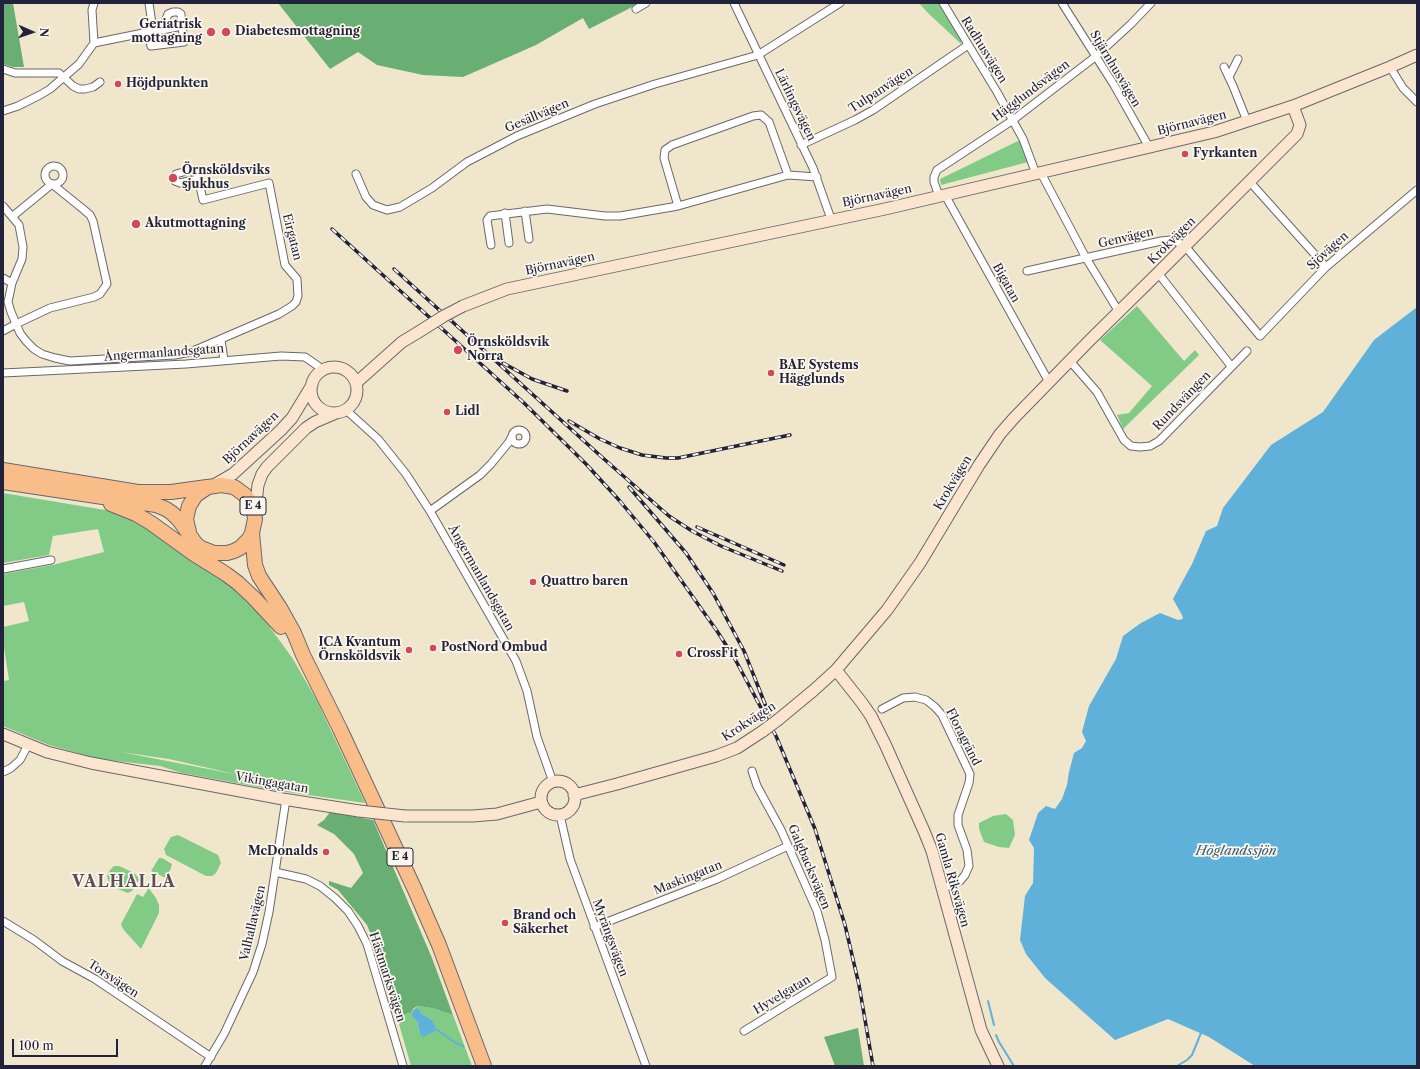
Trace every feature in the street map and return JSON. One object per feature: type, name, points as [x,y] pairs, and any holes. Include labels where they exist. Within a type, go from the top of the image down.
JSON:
[{"type":"highway","name":"E 4","points":[[3,470],[138,492],[171,492],[228,485],[240,491],[250,500],[255,520],[252,533],[255,565],[259,576],[294,633],[303,655],[340,729],[415,890],[439,945],[484,1066]]},
{"type":"highway","name":"E 4","points":[[3,482],[27,484],[90,496],[156,505],[172,513],[189,532],[196,544],[207,551],[214,553],[227,553],[240,548],[245,544],[252,533]]},
{"type":"highway","points":[[189,532],[186,519],[189,506],[196,495],[211,486]]},
{"type":"highway","points":[[90,496],[127,510],[145,519],[194,554],[238,582],[281,627]]},
{"type":"highway","name":"E 4","points":[[214,553],[248,582],[258,593],[281,627],[303,655]]},
{"type":"street","points":[[3,111],[18,106],[40,95],[64,78],[79,64],[94,42],[92,10],[94,3]]},
{"type":"street","points":[[149,3],[152,24],[148,32],[151,46],[184,42],[180,14],[178,12],[170,12],[166,16],[162,30]]},
{"type":"street","points":[[636,9],[646,3]]},
{"type":"street","name":"Lärlingsvägen","points":[[734,3],[817,177],[831,219]]},
{"type":"street","name":"Gesällvägen","points":[[356,174],[366,197],[373,205],[383,210],[396,209],[432,188],[467,162],[489,149],[595,104],[655,84],[758,55],[840,3]]},
{"type":"street","name":"Radhusvägen","points":[[943,3],[998,92],[1039,173],[1118,312]]},
{"type":"street","name":"Stjärnhusvägen","points":[[1062,3],[1114,85],[1149,147]]},
{"type":"street","name":"Hägglundsvägen","points":[[942,196],[934,182],[934,177],[937,170],[1013,120],[1095,57],[1131,24],[1151,3]]},
{"type":"street","points":[[94,42],[182,26]]},
{"type":"street","name":"Tulpanvägen","points":[[801,145],[873,110],[968,45]]},
{"type":"street","name":"Björnavägen","points":[[356,383],[402,342],[463,306],[507,289],[942,196],[1214,132],[1294,106],[1417,55]]},
{"type":"street","points":[[1229,77],[1238,59]]},
{"type":"street","points":[[1390,67],[1403,88],[1417,102]]},
{"type":"street","points":[[1224,68],[1247,122]]},
{"type":"street","points":[[3,69],[16,73],[59,73],[73,86],[85,89],[93,87],[100,82]]},
{"type":"street","name":"Krokvägen","points":[[574,795],[716,756],[737,748],[784,715],[836,670],[870,632],[905,585],[920,563],[979,465],[1000,434],[1091,338],[1250,182],[1298,131],[1300,121],[1294,106]]},
{"type":"street","points":[[678,206],[664,158],[665,150],[672,145],[753,116],[761,115],[769,122],[788,175]]},
{"type":"street","points":[[491,245],[487,220],[490,216],[505,213],[551,209],[613,216],[678,206],[788,175],[817,177]]},
{"type":"street","name":"Eirgatan","points":[[198,179],[203,200],[269,183],[285,265],[294,274],[298,284],[298,296],[296,302],[288,309],[220,340]]},
{"type":"street","points":[[1250,182],[1326,267]]},
{"type":"street","points":[[3,331],[50,308],[94,297],[100,294],[106,284],[93,221],[90,215],[52,184],[13,216]]},
{"type":"street","name":"Sjövägen","points":[[1185,246],[1260,336],[1326,267],[1417,190]]},
{"type":"street","name":"Bigatan","points":[[942,196],[1049,382]]},
{"type":"street","points":[[3,206],[13,216],[19,225],[23,247],[22,259],[12,283],[8,302],[16,324],[26,341],[34,349],[42,354],[70,361],[190,352],[220,340],[224,360]]},
{"type":"street","points":[[525,211],[529,240]]},
{"type":"street","points":[[3,213],[13,216]]},
{"type":"street","points":[[505,213],[509,243]]},
{"type":"street","name":"Genvägen","points":[[1027,271],[1170,240],[1185,246]]},
{"type":"street","points":[[1158,273],[1231,366]]},
{"type":"street","points":[[3,278],[12,283]]},
{"type":"street","name":"Rundsvängen","points":[[1070,361],[1097,392],[1124,440],[1131,446],[1140,447],[1150,446],[1159,441],[1247,351]]},
{"type":"street","name":"Ångermanlandsgatan","points":[[3,373],[186,364],[281,356],[305,357],[322,371]]},
{"type":"street","points":[[254,513],[258,485],[262,474],[267,467],[306,428],[315,422],[342,411],[352,405],[356,398],[356,383],[350,374],[343,369],[332,368],[322,371],[312,385],[312,395],[317,405],[326,412],[342,411]]},
{"type":"street","name":"Björnavägen","points":[[211,486],[233,474],[281,430],[292,418],[312,385]]},
{"type":"street","name":"Ångermanlandsgatan","points":[[342,411],[378,440],[388,451],[406,474],[430,510],[520,669],[527,690],[539,745],[553,782]]},
{"type":"street","points":[[430,510],[480,475],[492,464],[512,440]]},
{"type":"street","points":[[3,569],[51,560]]},
{"type":"street","name":"Gamla Riksvägen","points":[[836,670],[862,702],[871,716],[924,831],[932,851],[981,1030],[998,1066]]},
{"type":"street","name":"Floragränd","points":[[882,709],[903,698],[915,697],[926,700],[942,715],[970,774],[969,783],[958,816],[958,825],[967,850],[969,866],[965,875],[960,881],[942,888]]},
{"type":"street","name":"Vikingagatan","points":[[3,734],[47,752],[91,763],[359,811],[406,816],[473,816],[497,814],[541,802]]},
{"type":"street","points":[[3,772],[11,768],[20,760],[28,744]]},
{"type":"street","name":"Galgbacksvägen","points":[[752,771],[757,786],[781,830],[817,911],[825,940],[832,977]]},
{"type":"street","points":[[553,782],[567,784],[571,788],[574,795],[572,808],[560,815],[550,813],[544,808],[541,802],[543,789],[548,784],[553,782]]},
{"type":"street","name":"Valhallavägen","points":[[205,1066],[224,1034],[253,972],[262,944],[269,912],[286,799]]},
{"type":"street","name":"Myrängsvägen","points":[[560,815],[570,859],[646,1066]]},
{"type":"street","name":"Maskingatan","points":[[594,927],[717,879],[788,846]]},
{"type":"street","name":"Hästmarksvägen","points":[[275,872],[300,878],[320,886],[348,911],[358,926],[367,944],[403,1066]]},
{"type":"street","name":"Torsvägen","points":[[3,921],[34,940],[62,961],[95,979],[211,1057]]},
{"type":"street","name":"Hyvelgatan","points":[[744,1031],[832,977]]},
{"type":"green space","points":[[3,3],[13,3],[24,67],[13,67],[3,64]]},
{"type":"green space","points":[[278,3],[640,3],[589,29],[583,18],[536,45],[463,77],[423,75],[377,65],[358,52],[330,69]]},
{"type":"green space","points":[[919,3],[940,3],[962,39],[961,44],[927,12]]},
{"type":"green space","points":[[1020,140],[1028,162],[941,185],[940,179]]},
{"type":"green space","points":[[1137,306],[1184,361],[1195,350],[1199,355],[1123,429],[1117,415],[1129,413],[1152,386],[1100,340]]},
{"type":"green space","points":[[3,493],[123,513],[202,552],[258,611],[293,659],[317,701],[365,803],[280,791],[182,773],[160,766],[99,759],[49,745],[3,726],[3,681],[9,680],[3,641],[3,627],[29,621],[24,602],[3,606],[3,574],[52,565],[104,552],[98,529],[53,536],[49,555],[3,563]],"holes":[[[121,752],[169,759],[239,775]]]},
{"type":"green space","points":[[330,812],[373,820],[432,958],[453,1015],[432,1008],[417,1006],[412,1012],[397,1017],[381,960],[367,925],[338,890],[329,885],[329,881],[351,888],[363,873],[354,854],[334,834],[317,825],[324,820]]},
{"type":"green space","points":[[1006,814],[1013,820],[1015,835],[1009,848],[999,847],[984,842],[979,829],[979,823],[993,816]]},
{"type":"green space","points":[[178,835],[218,855],[221,863],[216,873],[212,876],[206,876],[166,855],[164,849],[171,837]]},
{"type":"green space","points":[[159,858],[162,858],[172,864],[166,878],[151,871]]},
{"type":"green space","points":[[114,866],[119,866],[134,873],[138,877],[139,880],[132,891],[128,893],[110,886],[107,876]]},
{"type":"green space","points":[[144,882],[156,898],[159,905],[159,913],[141,949],[123,929],[121,924],[137,894],[143,897],[148,889],[143,885]]},
{"type":"green space","points":[[417,1006],[432,1008],[453,1015],[472,1066],[411,1066],[397,1017],[412,1012]],"holes":[[[421,1013],[432,1020],[420,1034],[417,1021]]]},
{"type":"green space","points":[[858,1028],[864,1066],[835,1066],[824,1037]]},
{"type":"water","name":"Höglandssjön","points":[[1417,307],[1417,1066],[1255,1066],[1209,1037],[1168,1019],[1115,1040],[1045,978],[1026,954],[1020,940],[1025,896],[1033,883],[1034,848],[1029,840],[1038,813],[1046,806],[1055,809],[1062,799],[1067,785],[1074,753],[1082,748],[1086,741],[1082,732],[1089,706],[1116,659],[1123,636],[1141,623],[1160,613],[1178,620],[1183,619],[1173,599],[1192,564],[1206,531],[1217,526],[1223,508],[1271,445],[1323,412],[1374,340]]},
{"type":"water","points":[[417,1008],[421,1013],[432,1020],[437,1030],[423,1037],[420,1034],[417,1021],[412,1015],[413,1010]]},
{"type":"waterway","points":[[988,1001],[994,1025]]},
{"type":"waterway","points":[[437,1030],[463,1046]]},
{"type":"waterway","points":[[1177,1066],[1192,1055],[1201,1033]]},
{"type":"waterway","points":[[996,1035],[1014,1066]]},
{"type":"railway","points":[[332,229],[524,403],[586,464],[619,500],[654,542],[717,631],[735,659],[776,736],[815,829],[845,925],[859,985],[873,1066]]},
{"type":"railway","points":[[394,269],[669,516],[692,531],[721,546],[782,571]]},
{"type":"railway","points":[[503,363],[532,379],[567,391]]},
{"type":"railway","points":[[569,421],[600,439],[620,448],[642,455],[666,458],[678,458],[790,435]]},
{"type":"railway","points":[[629,487],[686,553],[713,593],[744,651],[769,714]]},
{"type":"railway","points":[[697,527],[784,565]]},
{"type":"place","name":"Geriatrisk mottagning","points":[[211,32]]},
{"type":"place","name":"Diabetesmottagning","points":[[226,32]]},
{"type":"place","name":"Höjdpunkten","points":[[118,84]]},
{"type":"place","name":"Fyrkanten","points":[[1185,154]]},
{"type":"place","name":"Örnsköldsviks sjukhus","points":[[173,178]]},
{"type":"place","name":"Akutmottagning","points":[[136,224]]},
{"type":"place","name":"Örnsköldsvik Norra","points":[[458,350]]},
{"type":"place","name":"BAE Systems Hägglunds","points":[[771,373]]},
{"type":"place","name":"Lidl","points":[[447,412]]},
{"type":"place","name":"Quattro baren","points":[[533,582]]},
{"type":"place","name":"PostNord Ombud","points":[[433,648]]},
{"type":"place","name":"ICA Kvantum Örnsköldsvik","points":[[409,650]]},
{"type":"place","name":"CrossFit","points":[[679,654]]},
{"type":"place","name":"McDonalds","points":[[326,852]]},
{"type":"place","name":"Brand och Säkerhet","points":[[505,923]]},
{"type":"district","name":"VALHALLA","points":[[124,882]]}]
